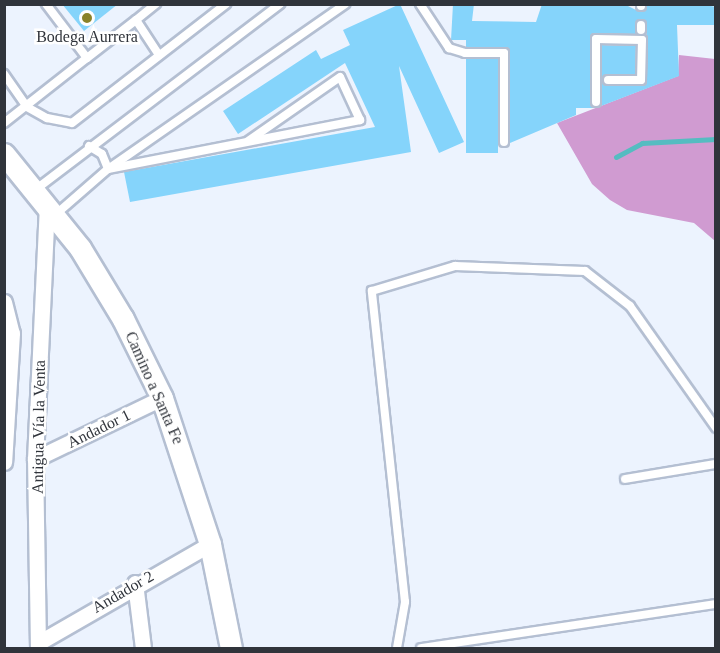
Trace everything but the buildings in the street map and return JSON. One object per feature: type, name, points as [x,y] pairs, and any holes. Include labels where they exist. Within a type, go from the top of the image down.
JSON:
[{"type":"main road","name":"Camino a Santa Fe","points":[[4,154],[45,204],[123,319],[162,398],[210,544],[231,648]]},
{"type":"street","name":"Antigua Vía la Venta","points":[[38,646],[35,459],[45,204]]},
{"type":"street","points":[[4,302],[12,333],[4,462]]},
{"type":"street","name":"Andador 1","points":[[35,459],[162,398]]},
{"type":"street","name":"Andador 2","points":[[38,646],[135,583],[210,544]]},
{"type":"street","points":[[135,583],[143,648]]},
{"type":"lane","points":[[46,4],[87,58]]},
{"type":"lane","points":[[4,123],[156,4]]},
{"type":"lane","points":[[4,74],[27,107],[47,118],[72,123],[226,4]]},
{"type":"lane","points":[[45,204],[89,146],[280,4]]},
{"type":"lane","points":[[325,4],[331,13]]},
{"type":"lane","points":[[45,204],[108,169],[345,4]]},
{"type":"lane","points":[[420,4],[449,48],[465,53],[504,53],[504,142]]},
{"type":"lane","points":[[425,4],[428,16]]},
{"type":"lane","points":[[136,20],[159,55]]},
{"type":"lane","points":[[596,102],[596,39],[642,40],[642,80],[608,80]]},
{"type":"lane","points":[[108,169],[360,120],[340,77],[248,141]]},
{"type":"lane","points":[[89,146],[102,154],[108,169]]},
{"type":"lane","points":[[397,648],[405,602],[372,291],[455,266],[585,271],[630,306],[716,428]]},
{"type":"lane","points":[[625,479],[716,464]]},
{"type":"lane","points":[[421,648],[716,604]]},
{"type":"shaded area","points":[[679,55],[715,59],[715,241],[694,223],[627,210],[610,200],[592,184],[557,123],[678,76]]},
{"type":"waterway","points":[[616,157],[642,143],[716,139]]},
{"type":"place","name":"Bodega Aurrera","points":[[87,18]]}]
